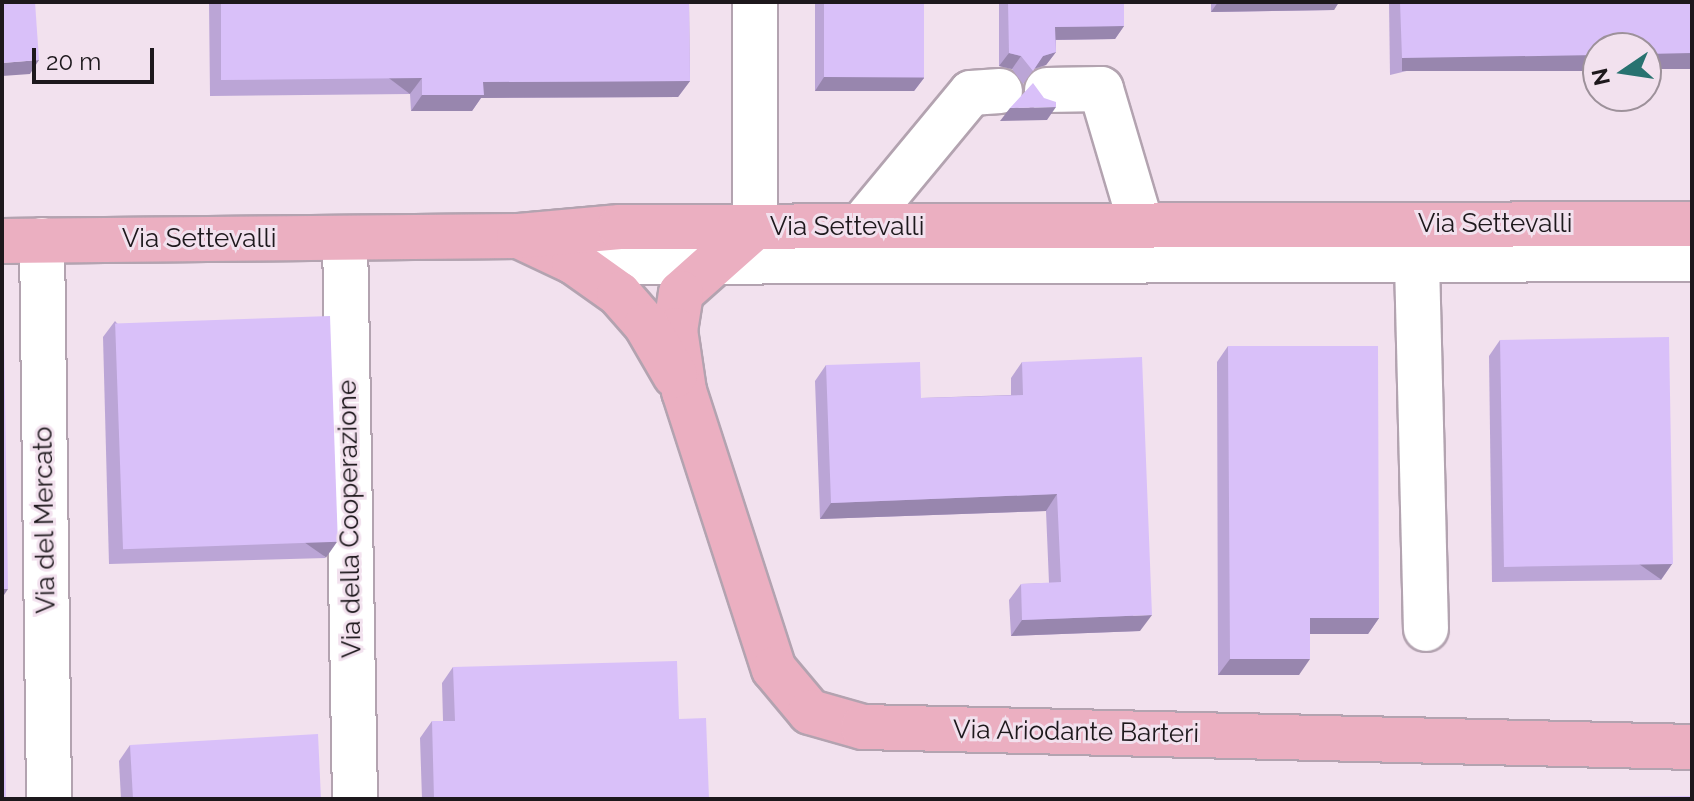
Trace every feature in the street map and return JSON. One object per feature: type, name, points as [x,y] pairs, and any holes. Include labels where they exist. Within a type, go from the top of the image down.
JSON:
[{"type":"main road","name":"Via Settevalli","points":[[22,240],[519,236],[620,227],[1692,224]]},
{"type":"main road","points":[[684,391],[675,330],[681,293],[712,262],[755,227]]},
{"type":"main road","points":[[519,236],[574,262],[619,294],[646,325],[684,391]]},
{"type":"main road","name":"Via Ariodante Barteri","points":[[684,391],[774,669],[810,712],[863,727],[1692,747]]},
{"type":"street","points":[[755,2],[755,227]]},
{"type":"street","points":[[1047,90],[1101,89],[1141,224]]},
{"type":"street","points":[[860,227],[971,93],[1000,91]]},
{"type":"street","name":"Via della Cooperazione","points":[[345,238],[355,799]]},
{"type":"street","name":"Via del Mercato","points":[[22,240],[49,799]]},
{"type":"street","name":"Via Settevalli","points":[[574,262],[1692,259]]},
{"type":"street","points":[[1417,262],[1426,629]]},
{"type":"building","points":[[2,2],[35,2],[39,60],[2,63]]},
{"type":"building","points":[[221,2],[689,2],[690,81],[483,82],[484,95],[422,95],[422,78],[221,80]]},
{"type":"building","points":[[824,2],[924,2],[924,77],[824,77]]},
{"type":"building","points":[[1008,2],[1124,2],[1124,26],[1055,27],[1056,52],[1043,56],[1033,71],[1021,56],[1009,53]]},
{"type":"building","points":[[1400,2],[1692,2],[1692,53],[1662,54],[1662,32],[1582,32],[1582,55],[1402,58]]},
{"type":"building","points":[[1033,83],[1044,98],[1056,102],[1056,107],[1010,108]]},
{"type":"building","points":[[330,316],[338,542],[123,549],[115,324]]},
{"type":"building","points":[[4,334],[8,589],[2,589]]},
{"type":"building","points":[[1669,337],[1673,564],[1504,567],[1500,340]]},
{"type":"building","points":[[1228,346],[1378,346],[1379,618],[1310,618],[1310,659],[1230,659]]},
{"type":"building","points":[[1142,357],[1152,615],[1022,620],[1021,584],[1061,582],[1057,494],[831,503],[826,365],[920,362],[921,398],[1023,395],[1022,362]]},
{"type":"building","points":[[677,661],[679,719],[706,718],[709,799],[434,799],[432,721],[455,721],[453,667]]},
{"type":"building","points":[[4,668],[6,799],[2,799]]},
{"type":"building","points":[[318,734],[321,799],[133,799],[130,745]]},
{"type":"building","points":[[1692,796],[1692,799],[1602,799],[1602,797]]}]
